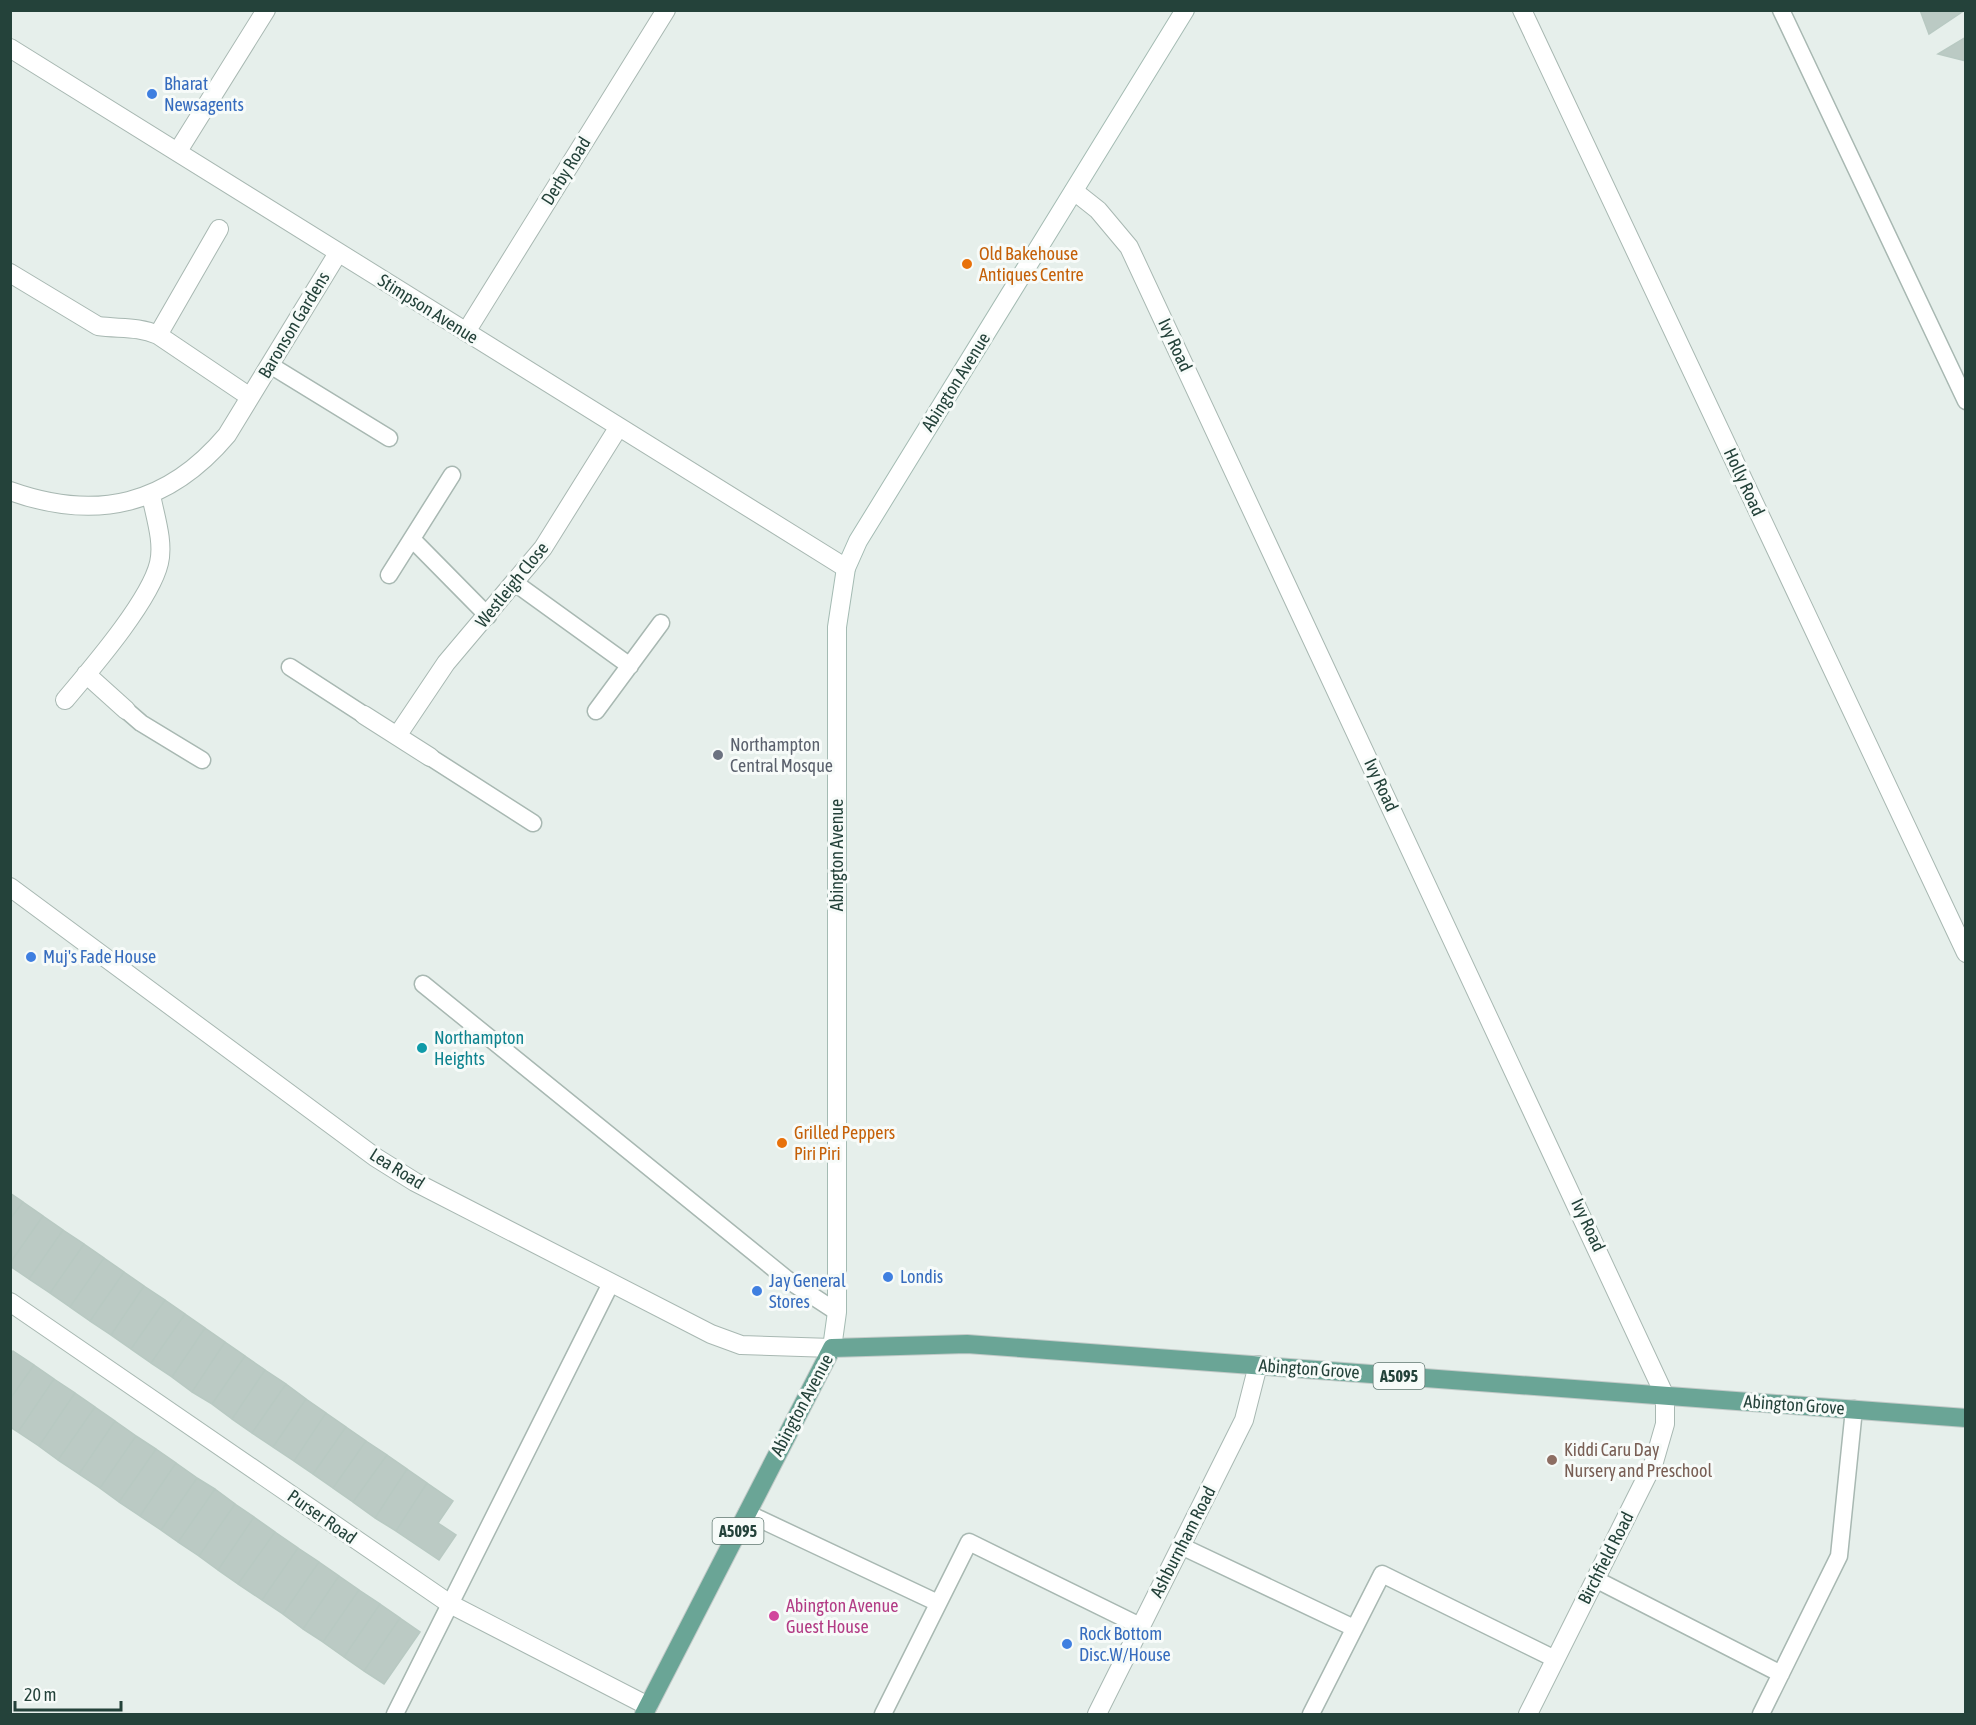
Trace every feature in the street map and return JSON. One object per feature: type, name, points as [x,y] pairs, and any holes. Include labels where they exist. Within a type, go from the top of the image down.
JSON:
[{"type":"main road","name":"Abington Grove","points":[[832,1347],[967,1344],[1965,1418]]},
{"type":"main road","name":"Abington Avenue","points":[[646,1711],[832,1347]]},
{"type":"street","points":[[178,151],[266,10]]},
{"type":"street","name":"Derby Road","points":[[466,332],[666,10]]},
{"type":"street","name":"Abington Avenue","points":[[832,1347],[837,1312],[837,627],[846,568],[858,541],[1185,10]]},
{"type":"street","name":"Holly Road","points":[[1522,10],[1965,953]]},
{"type":"street","name":"Stimpson Avenue","points":[[10,48],[846,568]]},
{"type":"street","name":"Ivy Road","points":[[1074,191],[1098,210],[1129,248],[1665,1396]]},
{"type":"street","points":[[158,335],[219,229]]},
{"type":"street","name":"Baronson Gardens","points":[[10,491],[61,505],[91,506],[151,495],[186,476],[208,457],[227,435],[338,253]]},
{"type":"street","name":"Baronson Gardens","points":[[10,273],[98,326],[114,329],[135,327],[158,335],[250,398]]},
{"type":"street","name":"Westleigh Close","points":[[397,736],[446,663],[488,616],[543,548],[618,428]]},
{"type":"street","points":[[65,700],[152,582],[159,562],[160,540],[151,495]]},
{"type":"street","points":[[86,674],[126,710]]},
{"type":"street","points":[[364,715],[430,757]]},
{"type":"street","name":"Lea Road","points":[[10,887],[375,1157],[415,1182],[695,1326],[741,1345],[832,1347]]},
{"type":"street","name":"Purser Road","points":[[10,1302],[450,1604],[646,1711]]},
{"type":"street","name":"Ashburnham Road","points":[[1097,1714],[1244,1420],[1258,1365]]},
{"type":"street","name":"Birchfield Road","points":[[1527,1714],[1654,1462],[1665,1424],[1665,1396]]},
{"type":"lane","points":[[1781,10],[1965,401]]},
{"type":"lane","points":[[270,366],[389,438]]},
{"type":"lane","points":[[389,575],[452,476]]},
{"type":"lane","points":[[412,539],[488,616]]},
{"type":"lane","points":[[515,582],[630,666]]},
{"type":"lane","points":[[596,711],[661,622]]},
{"type":"lane","points":[[290,667],[364,715]]},
{"type":"lane","points":[[126,710],[141,723],[202,760]]},
{"type":"lane","points":[[430,757],[533,823]]},
{"type":"lane","points":[[423,984],[788,1280],[837,1312]]},
{"type":"lane","points":[[395,1714],[611,1283]]},
{"type":"lane","points":[[1761,1714],[1839,1556],[1854,1409]]},
{"type":"lane","points":[[747,1513],[938,1603]]},
{"type":"lane","points":[[883,1714],[969,1542],[1140,1626]]},
{"type":"lane","points":[[1181,1546],[1354,1628]]},
{"type":"lane","points":[[1311,1714],[1382,1574],[1555,1659]]},
{"type":"lane","points":[[1595,1579],[1781,1674]]},
{"type":"building","points":[[1920,10],[1965,10],[1929,34]]},
{"type":"building","points":[[1966,37],[1966,61],[1938,54]]},
{"type":"building","points":[[10,1193],[23,1202],[10,1219]]},
{"type":"building","points":[[23,1202],[43,1216],[10,1263],[10,1219]]},
{"type":"building","points":[[43,1216],[63,1230],[29,1279],[10,1266],[10,1263]]},
{"type":"building","points":[[63,1230],[84,1244],[50,1293],[29,1279]]},
{"type":"building","points":[[84,1244],[104,1258],[70,1307],[50,1293]]},
{"type":"building","points":[[104,1258],[124,1272],[90,1321],[70,1307]]},
{"type":"building","points":[[124,1272],[144,1286],[111,1335],[90,1321]]},
{"type":"building","points":[[144,1286],[165,1300],[131,1349],[111,1335]]},
{"type":"building","points":[[165,1300],[185,1314],[151,1363],[131,1349]]},
{"type":"building","points":[[185,1314],[205,1328],[172,1377],[151,1363]]},
{"type":"building","points":[[205,1328],[225,1342],[192,1392],[172,1377]]},
{"type":"building","points":[[225,1342],[245,1356],[212,1404],[192,1392]]},
{"type":"building","points":[[13,1351],[34,1365],[10,1399],[10,1355]]},
{"type":"building","points":[[245,1356],[265,1370],[232,1419],[212,1404]]},
{"type":"building","points":[[34,1365],[54,1379],[18,1432],[10,1427],[10,1399]]},
{"type":"building","points":[[265,1370],[286,1384],[252,1433],[232,1419]]},
{"type":"building","points":[[54,1379],[75,1393],[39,1446],[18,1432]]},
{"type":"building","points":[[286,1384],[306,1399],[273,1447],[252,1433]]},
{"type":"building","points":[[75,1393],[95,1407],[58,1460],[39,1446]]},
{"type":"building","points":[[306,1399],[326,1413],[294,1461],[273,1447]]},
{"type":"building","points":[[95,1407],[115,1421],[79,1474],[58,1460]]},
{"type":"building","points":[[326,1413],[346,1427],[313,1474],[294,1461]]},
{"type":"building","points":[[115,1421],[136,1436],[100,1488],[79,1474]]},
{"type":"building","points":[[346,1427],[366,1441],[333,1488],[313,1474]]},
{"type":"building","points":[[136,1436],[156,1449],[119,1502],[100,1488]]},
{"type":"building","points":[[366,1441],[387,1455],[353,1502],[333,1488]]},
{"type":"building","points":[[156,1449],[176,1463],[140,1516],[119,1502]]},
{"type":"building","points":[[387,1455],[407,1469],[375,1518],[353,1502]]},
{"type":"building","points":[[176,1463],[197,1478],[161,1530],[140,1516]]},
{"type":"building","points":[[407,1469],[427,1483],[396,1531],[375,1518]]},
{"type":"building","points":[[197,1478],[215,1489],[178,1542],[161,1530]]},
{"type":"building","points":[[427,1483],[453,1501],[438,1523],[456,1535],[439,1560],[396,1531]]},
{"type":"building","points":[[215,1489],[235,1504],[199,1556],[178,1542]]},
{"type":"building","points":[[235,1504],[254,1517],[218,1570],[199,1556]]},
{"type":"building","points":[[254,1517],[275,1532],[238,1584],[218,1570]]},
{"type":"building","points":[[275,1532],[298,1548],[262,1600],[238,1584]]},
{"type":"building","points":[[298,1548],[319,1562],[283,1614],[262,1600]]},
{"type":"building","points":[[319,1562],[339,1576],[303,1629],[283,1614]]},
{"type":"building","points":[[339,1576],[359,1590],[323,1642],[303,1629]]},
{"type":"building","points":[[359,1590],[380,1604],[344,1657],[323,1642]]},
{"type":"building","points":[[380,1604],[400,1618],[364,1671],[344,1657]]},
{"type":"building","points":[[400,1618],[420,1632],[384,1684],[364,1671]]},
{"type":"place","name":"Bharat Newsagents","points":[[152,94]]},
{"type":"place","name":"Old Bakehouse Antiques Centre","points":[[967,264]]},
{"type":"place","name":"Northampton Central Mosque","points":[[718,755]]},
{"type":"place","name":"Muj's Fade House","points":[[31,957]]},
{"type":"place","name":"Northampton Heights","points":[[422,1048]]},
{"type":"place","name":"Grilled Peppers Piri Piri","points":[[782,1143]]},
{"type":"place","name":"Londis","points":[[888,1277]]},
{"type":"place","name":"Jay General Stores","points":[[757,1291]]},
{"type":"place","name":"Kiddi Caru Day Nursery and Preschool","points":[[1552,1460]]},
{"type":"place","name":"Abington Avenue Guest House","points":[[774,1616]]},
{"type":"place","name":"Rock Bottom Disc.W/House","points":[[1067,1644]]}]
